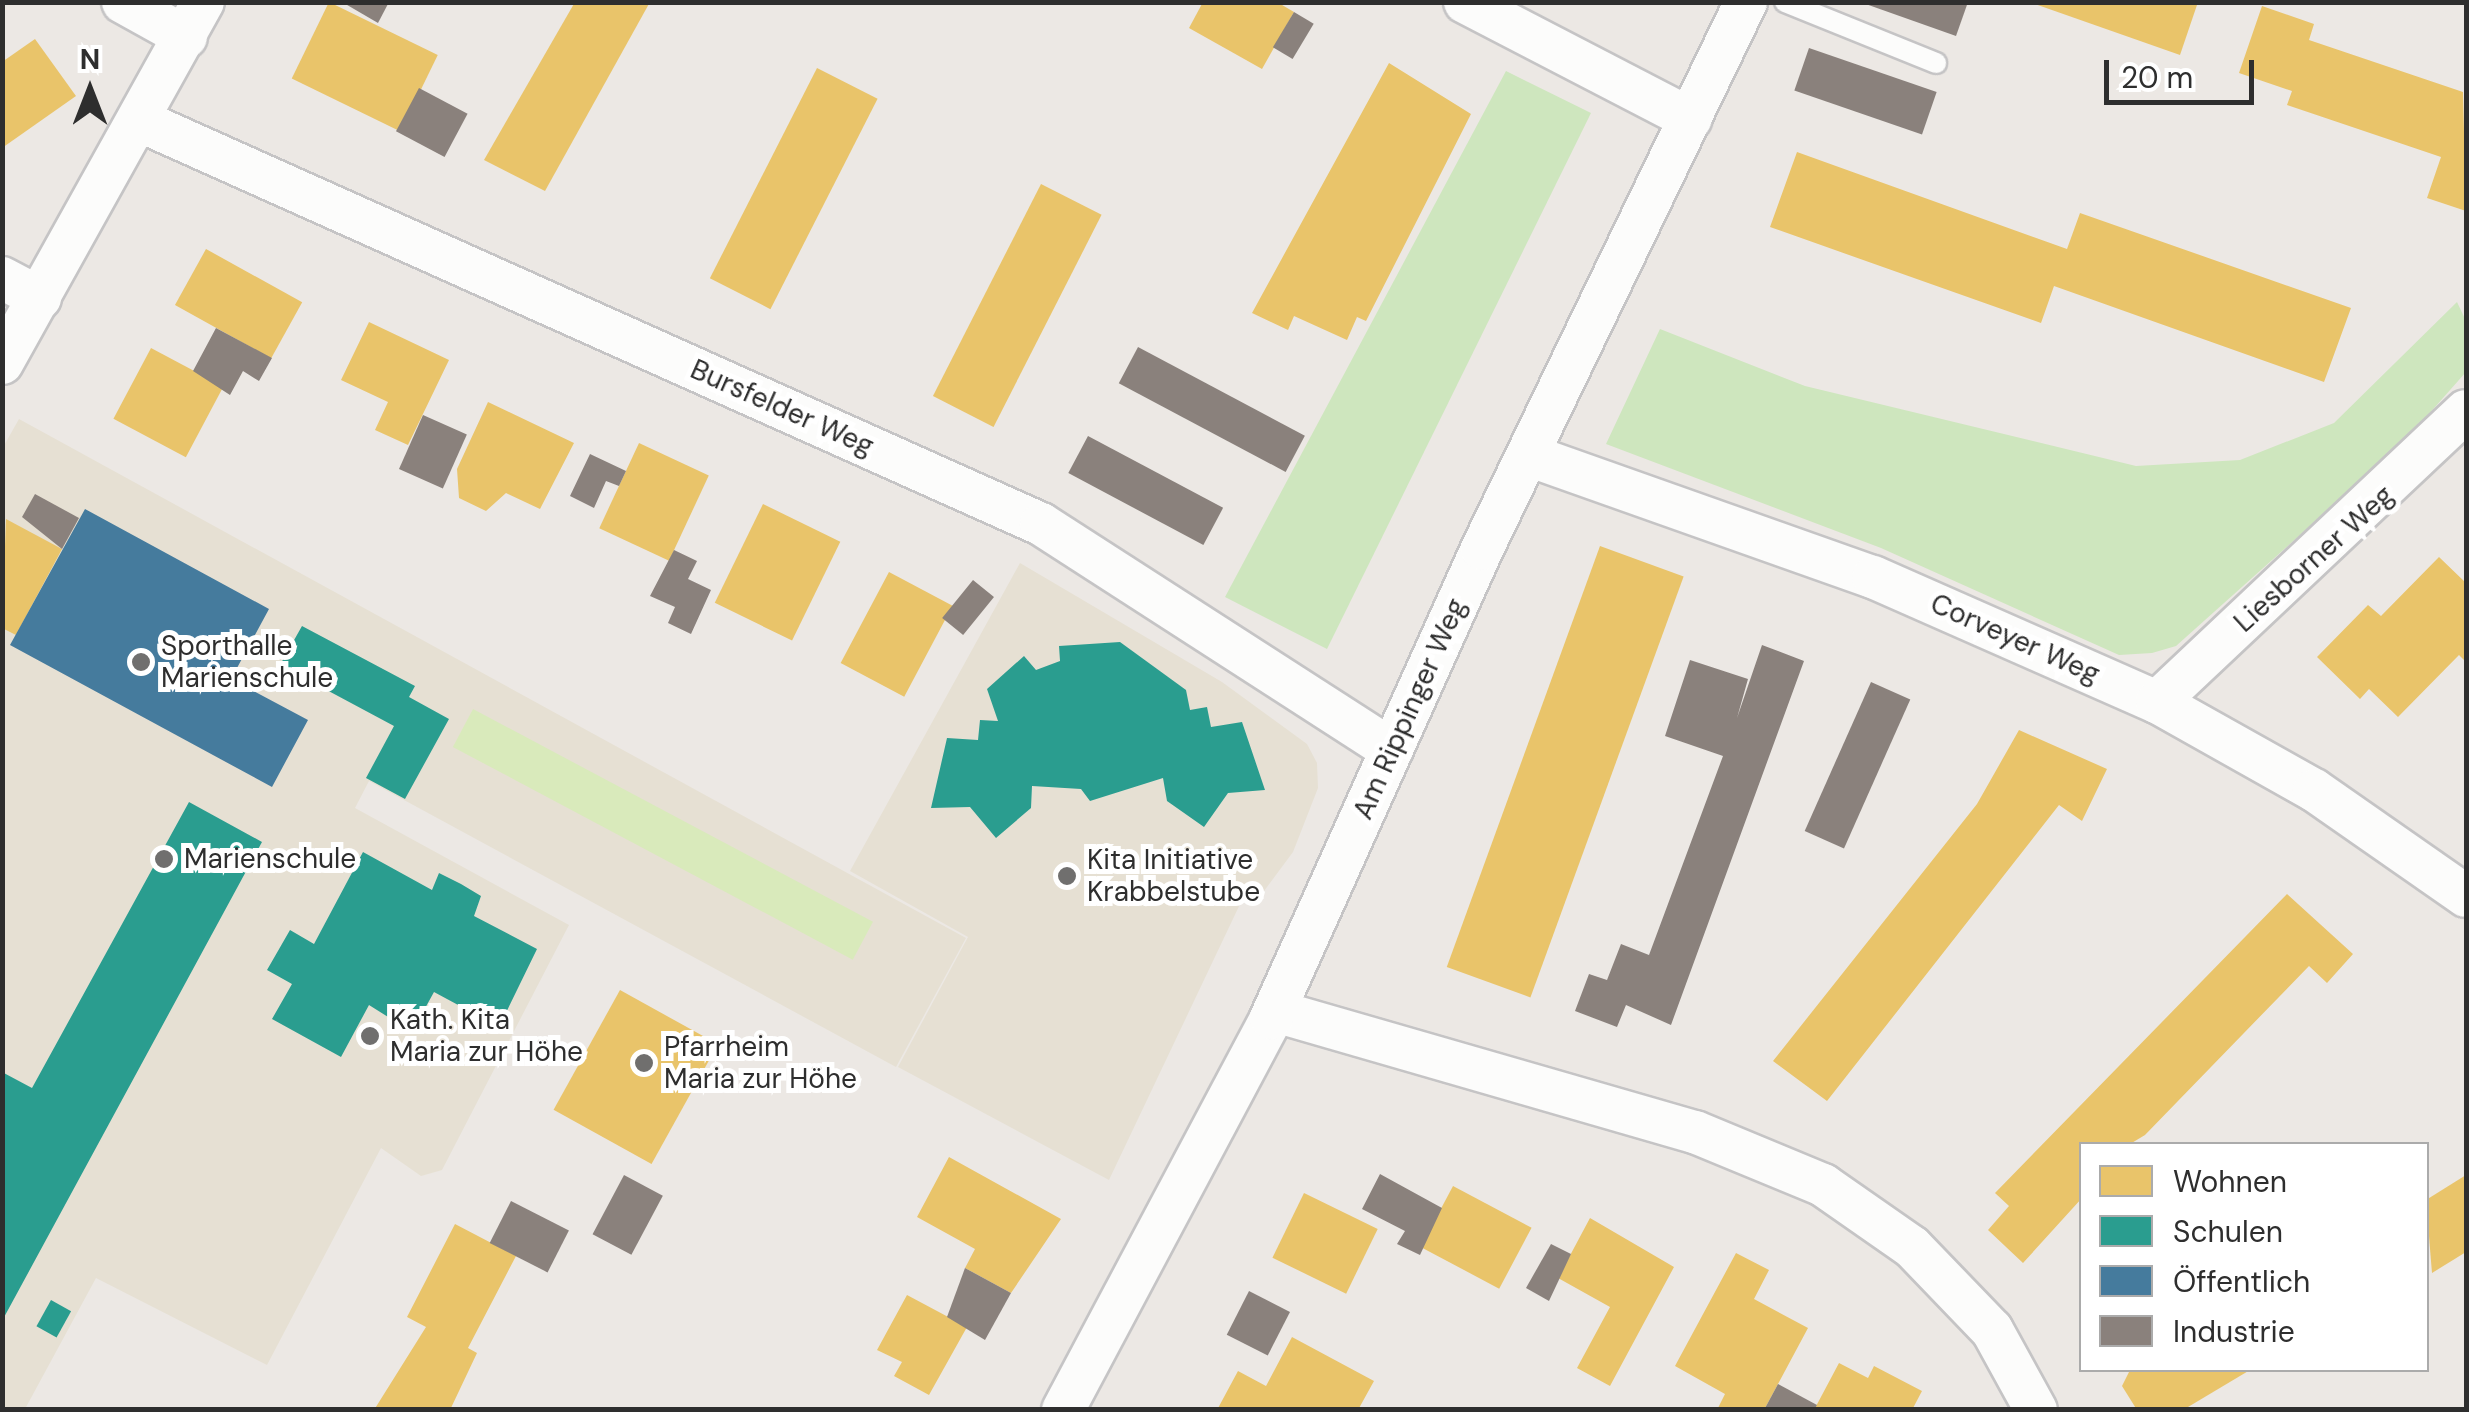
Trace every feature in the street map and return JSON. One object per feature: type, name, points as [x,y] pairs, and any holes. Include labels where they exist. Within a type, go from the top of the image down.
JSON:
[{"type":"street","points":[[2,364],[143,122],[195,20],[123,2]]},
{"type":"street","points":[[1465,2],[1691,119]]},
{"type":"street","name":"Am Rippinger Weg","points":[[1063,1410],[1274,1011],[1528,454],[1746,2]]},
{"type":"street","name":"Bursfelder Weg","points":[[143,122],[1041,524],[1392,750]]},
{"type":"street","points":[[2,278],[40,298]]},
{"type":"street","name":"Liesborner Weg","points":[[2157,702],[2466,412]]},
{"type":"street","name":"Corveyer Weg","points":[[1528,454],[1872,578],[2157,702],[2314,790],[2466,896]]},
{"type":"street","points":[[1274,1011],[1694,1132],[1824,1185],[1912,1247],[1992,1330],[2036,1410]]},
{"type":"lane","points":[[1785,2],[1936,62]]},
{"type":"shaded area","name":"Marienschule","points":[[19,419],[966,938],[896,1067],[369,781],[355,808],[569,925],[442,1170],[421,1176],[381,1148],[267,1365],[96,1278],[25,1409],[3,1410],[2,449]]},
{"type":"shaded area","name":"Kita Initiative Krabbelstube","points":[[1020,563],[1222,682],[1307,744],[1317,763],[1318,788],[1293,852],[1264,891],[1251,881],[1109,1180],[898,1067],[968,937],[850,871]]},
{"type":"green space","points":[[1506,71],[1591,113],[1327,649],[1225,597]]},
{"type":"green space","points":[[2457,302],[2466,321],[2466,372],[2404,442],[2176,646],[2152,653],[2119,655],[1881,548],[1606,444],[1660,329],[1805,386],[2136,466],[2240,460],[2334,423]]},
{"type":"green space","points":[[473,709],[873,922],[853,960],[453,747]]},
{"type":"building: Wohnen","points":[[329,2],[438,55],[400,131],[292,78]]},
{"type":"building: Wohnen","points":[[575,2],[650,2],[545,191],[484,160]]},
{"type":"building: Wohnen","points":[[1203,2],[1277,2],[1294,12],[1262,69],[1189,28]]},
{"type":"building: Wohnen","points":[[2029,2],[2198,2],[2180,55]]},
{"type":"building: Wohnen","points":[[2262,6],[2314,24],[2309,40],[2463,92],[2466,211],[2427,198],[2441,157],[2287,105],[2292,91],[2239,73]]},
{"type":"building: Wohnen","points":[[35,39],[76,96],[2,148],[2,62]]},
{"type":"building: Wohnen","points":[[1389,63],[1471,114],[1366,321],[1357,317],[1347,340],[1294,316],[1288,330],[1252,313]]},
{"type":"building: Wohnen","points":[[817,68],[878,99],[770,309],[710,278]]},
{"type":"building: Wohnen","points":[[1797,152],[2067,249],[2080,213],[2351,308],[2324,382],[2054,286],[2041,323],[1770,227]]},
{"type":"building: Wohnen","points":[[1041,184],[1102,215],[994,427],[933,396]]},
{"type":"building: Wohnen","points":[[206,249],[302,302],[271,358],[175,305]]},
{"type":"building: Wohnen","points":[[369,322],[449,360],[408,445],[375,430],[388,402],[341,380]]},
{"type":"building: Wohnen","points":[[151,348],[223,386],[186,457],[113,419]]},
{"type":"building: Wohnen","points":[[488,402],[574,443],[540,509],[506,493],[486,511],[459,498],[457,469]]},
{"type":"building: Wohnen","points":[[639,443],[709,476],[669,561],[599,528]]},
{"type":"building: Wohnen","points":[[763,504],[840,542],[792,641],[715,603]]},
{"type":"building: Wohnen","points":[[6,519],[62,549],[16,635],[2,628]]},
{"type":"building: Wohnen","points":[[1600,546],[1684,576],[1530,997],[1447,967]]},
{"type":"building: Wohnen","points":[[2439,557],[2466,583],[2466,662],[2459,655],[2398,717],[2369,689],[2360,699],[2317,657],[2368,605],[2381,616]]},
{"type":"building: Wohnen","points":[[889,572],[953,606],[904,697],[841,663]]},
{"type":"building: Wohnen","points":[[2019,730],[2107,769],[2082,821],[2059,805],[1827,1101],[1773,1061],[1977,804]]},
{"type":"building: Wohnen","points":[[2287,894],[2353,954],[2327,983],[2309,966],[2145,1135],[2133,1142],[2079,1142],[2079,1201],[2023,1263],[1988,1230],[2009,1206],[1995,1193]]},
{"type":"building: Wohnen","name":"Pfarrheim Maria zur Höhe","points":[[620,990],[718,1044],[652,1164],[554,1110]]},
{"type":"building: Wohnen","points":[[949,1157],[1061,1219],[1011,1293],[965,1268],[975,1249],[917,1217]]},
{"type":"building: Wohnen","points":[[2466,1175],[2466,1252],[2432,1273],[2429,1236],[2429,1198]]},
{"type":"building: Wohnen","points":[[1453,1186],[1532,1228],[1499,1289],[1421,1247]]},
{"type":"building: Wohnen","points":[[1304,1193],[1378,1229],[1346,1294],[1272,1258]]},
{"type":"building: Wohnen","points":[[1590,1218],[1674,1267],[1610,1386],[1577,1368],[1610,1307],[1558,1278]]},
{"type":"building: Wohnen","points":[[455,1224],[516,1256],[468,1348],[477,1353],[450,1410],[374,1410],[426,1327],[407,1317]]},
{"type":"building: Wohnen","points":[[1736,1253],[1769,1270],[1754,1299],[1808,1328],[1764,1410],[1717,1410],[1725,1394],[1675,1366]]},
{"type":"building: Wohnen","points":[[907,1295],[967,1327],[929,1395],[894,1376],[902,1362],[877,1350]]},
{"type":"building: Wohnen","points":[[1292,1337],[1374,1381],[1358,1410],[1217,1410],[1238,1371],[1266,1386]]},
{"type":"building: Wohnen","points":[[1839,1363],[1868,1378],[1874,1366],[1922,1391],[1912,1410],[1814,1410]]},
{"type":"building: Wohnen","points":[[2129,1372],[2247,1372],[2183,1410],[2137,1410],[2122,1386]]},
{"type":"building: Schulen","points":[[302,626],[415,686],[409,697],[449,719],[405,799],[366,778],[394,726],[280,665]]},
{"type":"building: Schulen","points":[[1120,642],[1186,690],[1190,710],[1207,707],[1211,727],[1242,722],[1265,790],[1228,793],[1204,827],[1167,801],[1163,778],[1090,801],[1081,789],[1032,786],[1031,808],[996,838],[970,807],[931,808],[947,738],[978,740],[980,720],[998,721],[987,689],[1024,656],[1036,670],[1060,661],[1059,646]]},
{"type":"building: Schulen","name":"Marienschule","points":[[189,802],[262,842],[2,1321],[2,1072],[32,1088]]},
{"type":"building: Schulen","points":[[363,852],[432,890],[439,873],[461,884],[481,896],[474,916],[537,949],[499,1027],[434,992],[412,1032],[369,1005],[341,1057],[272,1019],[292,984],[267,970],[290,930],[314,944]]},
{"type":"building: Schulen","points":[[51,1300],[71,1311],[57,1337],[36,1326]]},
{"type":"building: Öffentlich","name":"Sporthalle Marienschule","points":[[85,509],[269,609],[231,679],[308,720],[272,787],[10,645]]},
{"type":"building: Industrie","points":[[342,2],[389,2],[378,23]]},
{"type":"building: Industrie","points":[[1860,2],[1968,2],[1956,36]]},
{"type":"building: Industrie","points":[[1294,12],[1314,24],[1293,59],[1273,47]]},
{"type":"building: Industrie","points":[[1809,48],[1937,92],[1922,135],[1794,91]]},
{"type":"building: Industrie","points":[[419,88],[468,114],[445,157],[396,131]]},
{"type":"building: Industrie","points":[[216,328],[272,358],[259,381],[243,371],[230,395],[193,371]]},
{"type":"building: Industrie","points":[[1138,347],[1305,436],[1286,472],[1119,383]]},
{"type":"building: Industrie","points":[[423,415],[467,435],[443,488],[399,469]]},
{"type":"building: Industrie","points":[[1088,436],[1223,508],[1203,545],[1068,473]]},
{"type":"building: Industrie","points":[[590,454],[626,471],[619,486],[606,481],[594,508],[570,496]]},
{"type":"building: Industrie","points":[[35,494],[79,518],[62,549],[22,517]]},
{"type":"building: Industrie","points":[[674,550],[697,561],[688,579],[711,590],[691,634],[668,623],[675,607],[650,596]]},
{"type":"building: Industrie","points":[[973,580],[994,597],[963,635],[942,618]]},
{"type":"building: Industrie","points":[[1762,645],[1804,661],[1671,1025],[1626,1005],[1617,1027],[1575,1011],[1589,974],[1607,980],[1621,944],[1649,955],[1723,756],[1665,736],[1690,660],[1748,679],[1737,718]]},
{"type":"building: Industrie","points":[[1871,682],[1910,699],[1844,848],[1805,831]]},
{"type":"building: Industrie","points":[[1380,1174],[1442,1208],[1420,1255],[1397,1244],[1405,1231],[1362,1209]]},
{"type":"building: Industrie","points":[[624,1175],[663,1196],[631,1255],[593,1234]]},
{"type":"building: Industrie","points":[[511,1201],[569,1231],[548,1272],[490,1243]]},
{"type":"building: Industrie","points":[[1551,1244],[1571,1254],[1549,1301],[1526,1288]]},
{"type":"building: Industrie","points":[[965,1268],[1011,1293],[985,1340],[947,1317]]},
{"type":"building: Industrie","points":[[1249,1291],[1290,1312],[1268,1356],[1227,1335]]},
{"type":"building: Industrie","points":[[1778,1384],[1817,1405],[1814,1410],[1764,1410]]},
{"type":"place","name":"Sporthalle Marienschule","points":[[141,662]]},
{"type":"place","name":"Marienschule","points":[[164,859]]},
{"type":"place","name":"Kita Initiative Krabbelstube","points":[[1067,876]]},
{"type":"place","name":"Kath. Kita Maria zur Höhe","points":[[370,1036]]},
{"type":"place","name":"Pfarrheim Maria zur Höhe","points":[[644,1063]]}]
